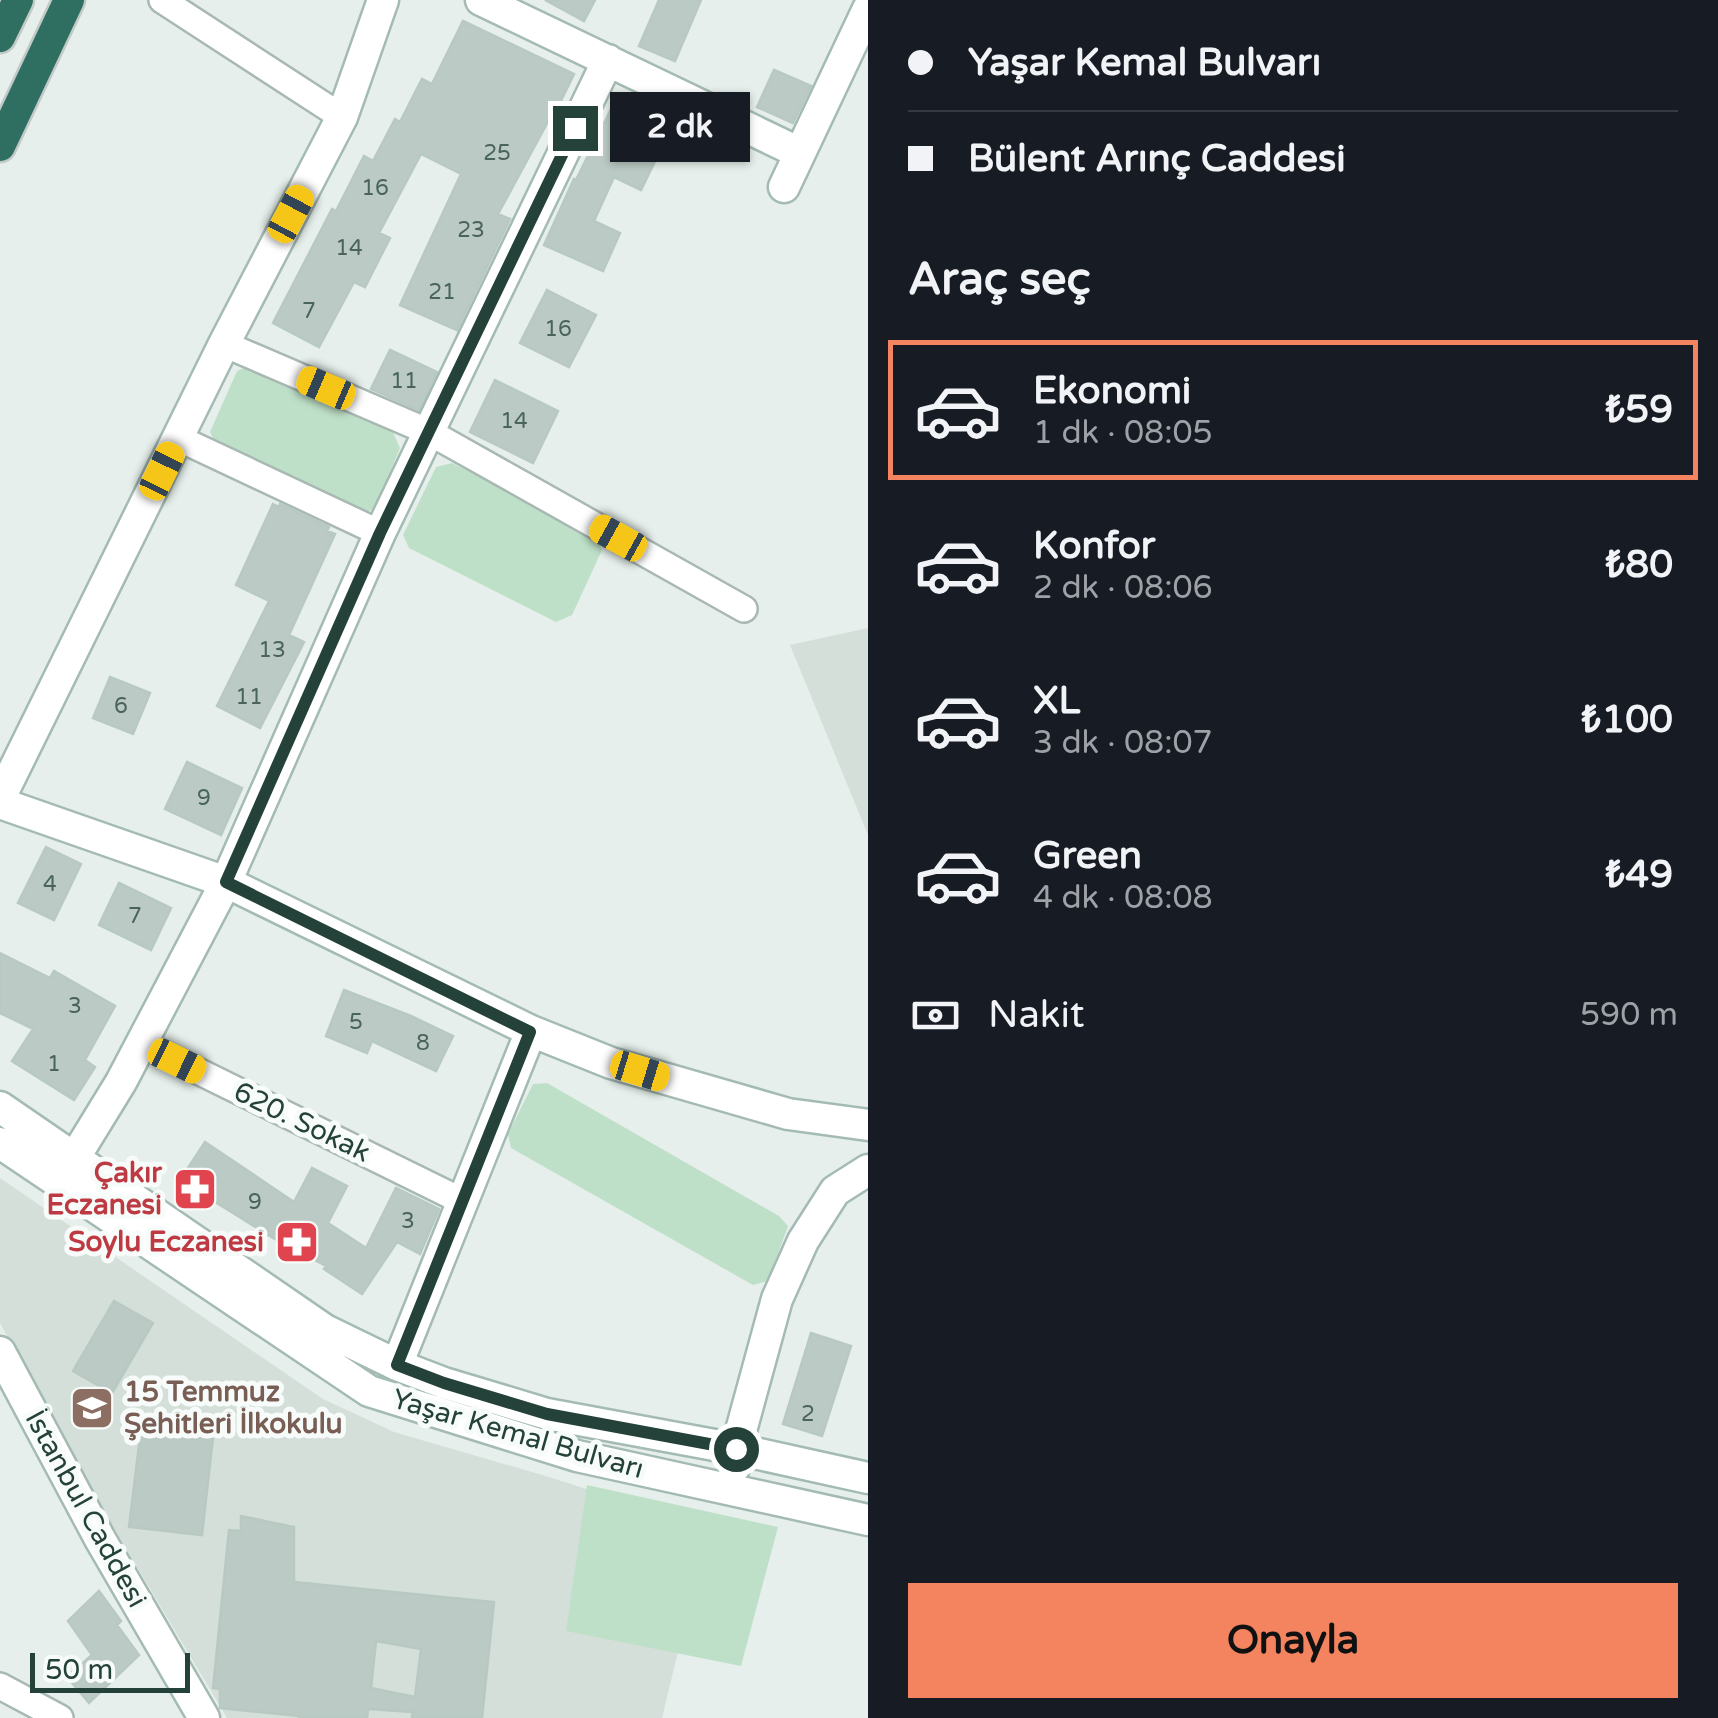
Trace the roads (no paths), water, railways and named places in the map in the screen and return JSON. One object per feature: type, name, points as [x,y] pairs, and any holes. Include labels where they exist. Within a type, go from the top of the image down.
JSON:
[{"type":"highway","points":[[1,32],[18,0]]},
{"type":"highway","points":[[0,146],[69,0]]},
{"type":"street","points":[[162,0],[342,117]]},
{"type":"street","points":[[384,0],[342,117],[224,344],[0,801],[226,882],[530,1032],[611,1063],[788,1114],[868,1126]]},
{"type":"street","points":[[481,0],[800,153]]},
{"type":"street","points":[[784,187],[868,9]]},
{"type":"street","points":[[74,1157],[121,1082],[226,882],[380,533],[608,60]]},
{"type":"street","points":[[224,344],[429,432],[744,609]]},
{"type":"street","points":[[178,438],[380,533]]},
{"type":"street","points":[[397,1365],[530,1032]]},
{"type":"street","name":"620. Sokak","points":[[142,1043],[462,1201]]},
{"type":"street","name":"Yaşar Kemal Bulvarı","points":[[0,1107],[326,1330],[397,1365],[547,1414],[868,1478]]},
{"type":"street","name":"Yaşar Kemal Bulvarı","points":[[0,1144],[369,1391],[577,1456],[868,1520]]},
{"type":"street","points":[[730,1491],[736,1449],[777,1300],[803,1241],[835,1191],[868,1170]]},
{"type":"street","name":"İstanbul Caddesi","points":[[0,1352],[100,1539],[204,1718]]},
{"type":"street","points":[[0,1686],[60,1718]]},
{"type":"place","name":"Çakır Eczanesi","points":[[195,1189]]},
{"type":"place","name":"Soylu Eczanesi","points":[[297,1242]]},
{"type":"place","name":"15 Temmuz Şehitleri İlkokulu","points":[[92,1408]]}]
